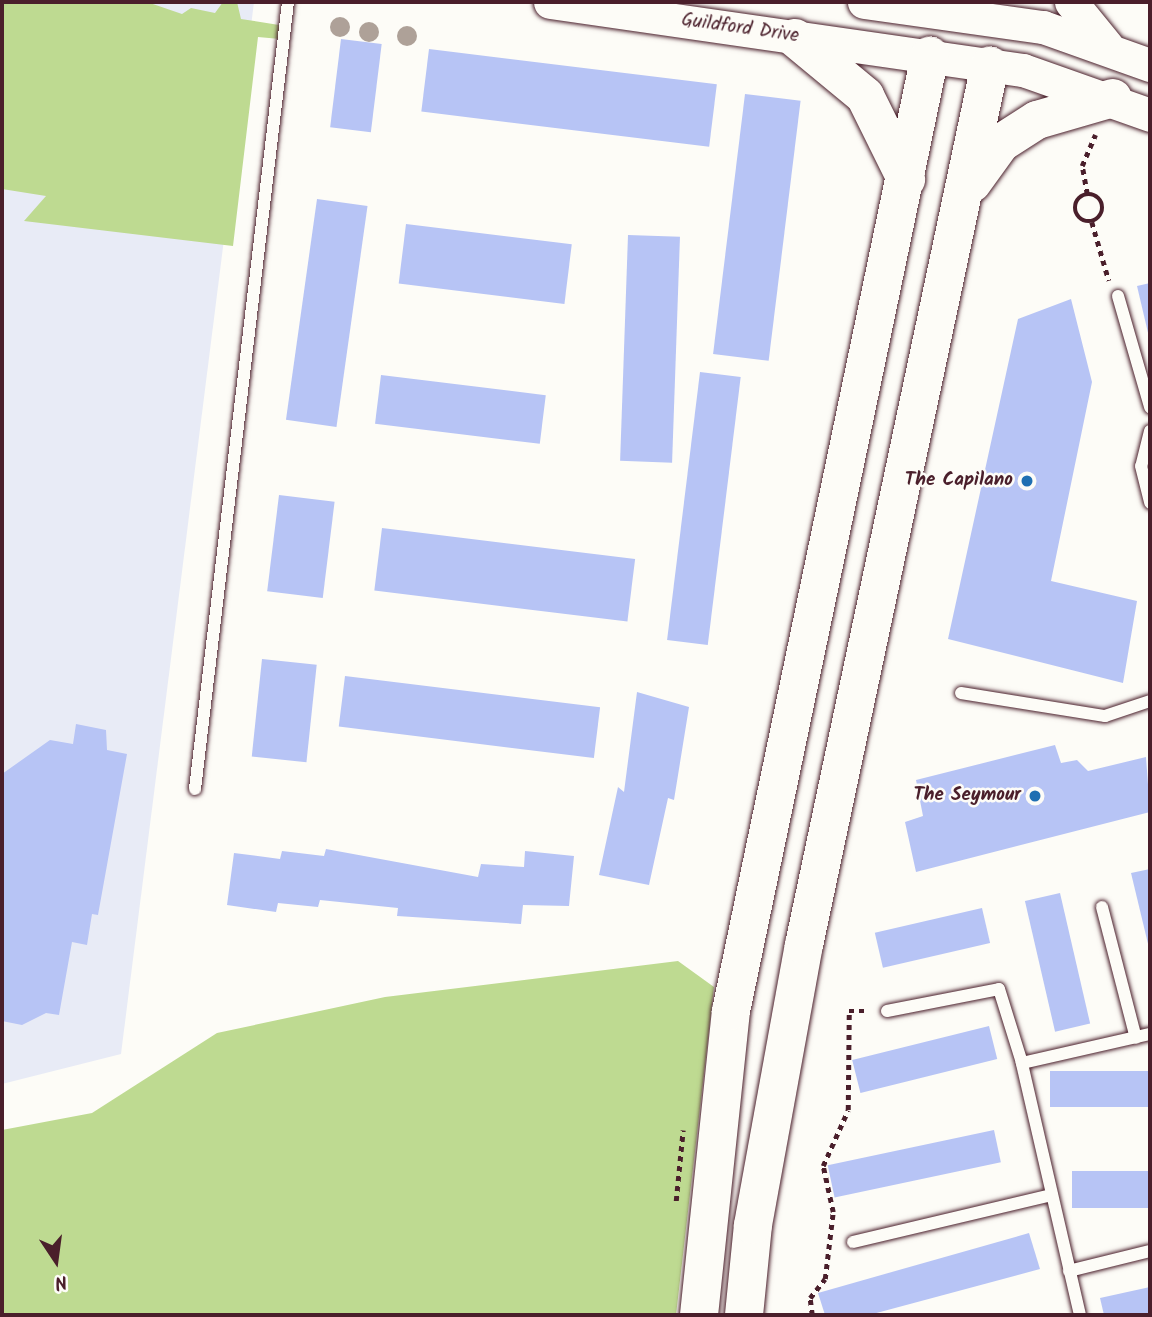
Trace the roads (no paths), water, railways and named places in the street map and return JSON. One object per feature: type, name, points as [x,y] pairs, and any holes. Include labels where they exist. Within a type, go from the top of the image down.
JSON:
[{"type":"highway","points":[[794,37],[865,96],[906,178]]},
{"type":"highway","points":[[699,1315],[731,1012],[930,55]]},
{"type":"highway","points":[[744,1315],[753,1226],[804,945],[967,191],[990,65]]},
{"type":"highway","points":[[967,191],[1001,143],[1019,131],[1104,115]]},
{"type":"main road","name":"Guildford Drive","points":[[550,2],[990,65],[1104,115],[1150,115]]},
{"type":"main road","points":[[864,2],[1001,11],[1107,46],[1150,65]]},
{"type":"main road","points":[[1071,2],[1107,46]]},
{"type":"main road","points":[[930,55],[939,6]]},
{"type":"main road","points":[[990,65],[1001,11]]},
{"type":"lane","points":[[195,789],[288,2]]},
{"type":"lane","points":[[1118,296],[1150,408]]},
{"type":"lane","points":[[1150,431],[1141,466],[1150,503]]},
{"type":"lane","points":[[961,693],[1105,716],[1150,701]]},
{"type":"lane","points":[[1102,907],[1136,1038]]},
{"type":"lane","points":[[887,1011],[999,989],[1022,1063],[1080,1315]]},
{"type":"lane","points":[[1022,1063],[1150,1034]]},
{"type":"lane","points":[[853,1241],[1052,1195]]},
{"type":"lane","points":[[1069,1271],[1150,1251]]},
{"type":"place","name":"The Capilano","points":[[1027,481]]},
{"type":"place","name":"The Seymour","points":[[1035,796]]}]
